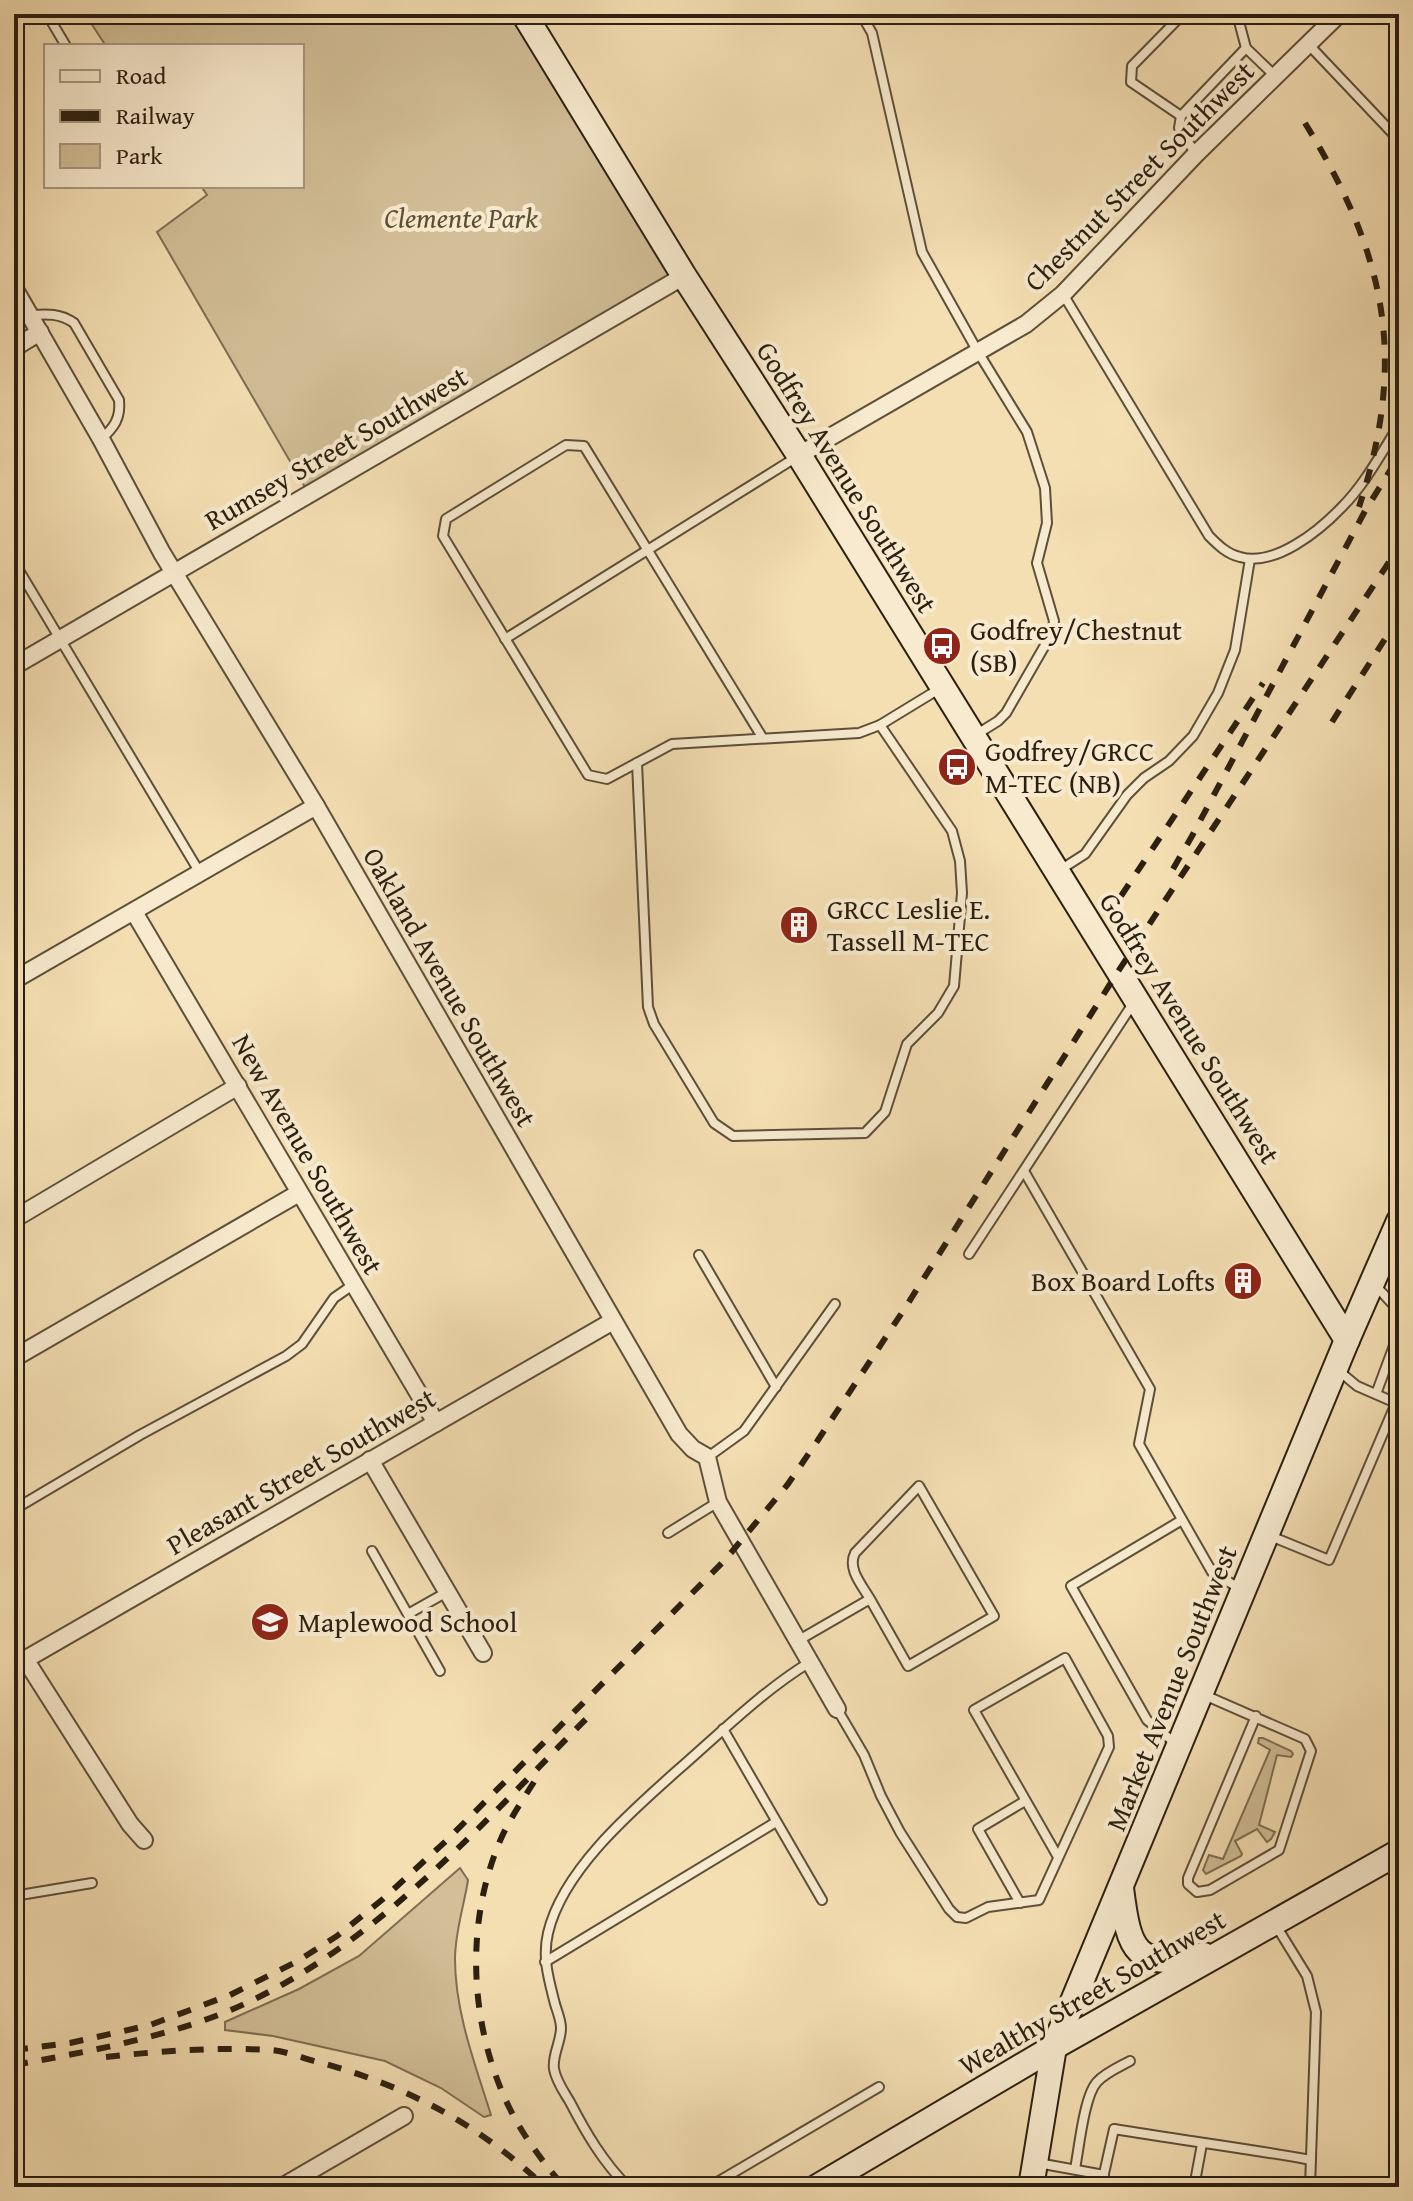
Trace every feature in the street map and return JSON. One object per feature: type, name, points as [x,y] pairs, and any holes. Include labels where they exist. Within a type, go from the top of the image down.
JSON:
[{"type":"main road","name":"Godfrey Avenue Southwest","points":[[524,14],[1347,1340]]},
{"type":"main road","name":"Market Avenue Southwest","points":[[1031,2187],[1054,2047],[1399,1221]]},
{"type":"main road","name":"Wealthy Street Southwest","points":[[817,2187],[1054,2047],[1399,1852]]},
{"type":"main road","points":[[1121,1886],[1131,1943],[1142,1954],[1156,1960],[1174,1960],[1226,1951]]},
{"type":"street","name":"Chestnut Street Southwest","points":[[799,455],[1026,324],[1063,294],[1196,154],[1339,14]]},
{"type":"street","name":"Rumsey Street Southwest","points":[[14,666],[684,276]]},
{"type":"street","name":"Oakland Avenue Southwest","points":[[14,288],[174,572],[316,806],[679,1434],[693,1449],[707,1457]]},
{"type":"street","points":[[14,348],[40,332]]},
{"type":"street","points":[[14,980],[316,806]]},
{"type":"street","name":"New Avenue Southwest","points":[[134,912],[436,1423]]},
{"type":"street","points":[[14,1219],[238,1086]]},
{"type":"street","points":[[14,1358],[299,1193]]},
{"type":"street","name":"Pleasant Street Southwest","points":[[20,1663],[613,1321]]},
{"type":"street","points":[[707,1457],[718,1502],[837,1709]]},
{"type":"street","points":[[370,1460],[483,1653]]},
{"type":"street","points":[[20,1663],[144,1840]]},
{"type":"street","points":[[282,2187],[404,2116]]},
{"type":"lane","points":[[47,14],[65,44]]},
{"type":"lane","points":[[861,14],[872,33],[922,252],[1027,432],[1045,488],[1047,523],[1037,563],[1054,621],[1052,633],[1006,713],[974,737]]},
{"type":"lane","points":[[1181,116],[1131,82],[1132,66],[1183,14]]},
{"type":"lane","points":[[1237,14],[1246,48],[1275,76]]},
{"type":"lane","points":[[1308,44],[1399,140]]},
{"type":"lane","points":[[1196,154],[1179,128],[1181,116],[1246,48]]},
{"type":"lane","points":[[1063,294],[1209,536],[1225,551],[1240,557],[1250,559],[1280,554],[1306,538],[1343,507],[1399,425]]},
{"type":"lane","points":[[30,315],[53,314],[74,323],[119,400],[118,420],[101,439]]},
{"type":"lane","points":[[762,737],[584,446],[566,445],[446,519],[443,536],[588,775],[607,779],[672,744],[859,733],[880,725],[943,687]]},
{"type":"lane","points":[[505,639],[799,455]]},
{"type":"lane","points":[[1057,872],[1085,854],[1127,795],[1144,778],[1169,761],[1193,736],[1218,693],[1235,650],[1250,559]]},
{"type":"lane","points":[[14,562],[201,873]]},
{"type":"lane","points":[[637,763],[648,1007],[654,1024],[714,1123],[733,1136],[865,1133],[885,1112],[907,1044],[938,1013],[954,986],[962,893],[960,861],[952,831],[880,725]]},
{"type":"lane","points":[[969,1254],[1137,998]]},
{"type":"lane","points":[[1024,1171],[1150,1389],[1139,1444],[1212,1572],[1243,1591]]},
{"type":"lane","points":[[699,1255],[776,1387]]},
{"type":"lane","points":[[1372,1282],[1399,1311]]},
{"type":"lane","points":[[14,1508],[286,1356],[302,1344],[334,1298],[354,1284]]},
{"type":"lane","points":[[707,1457],[744,1431],[835,1304]]},
{"type":"lane","points":[[1376,1394],[1399,1332]]},
{"type":"lane","points":[[1267,1534],[1329,1560],[1396,1403],[1357,1386],[1336,1368]]},
{"type":"lane","points":[[919,1486],[994,1616],[908,1666],[870,1599],[852,1568],[855,1553],[919,1486]]},
{"type":"lane","points":[[668,1533],[718,1502]]},
{"type":"lane","points":[[1179,1746],[1147,1720],[1071,1586],[1182,1520]]},
{"type":"lane","points":[[372,1551],[440,1671]]},
{"type":"lane","points":[[408,1614],[447,1592]]},
{"type":"lane","points":[[799,1640],[870,1599]]},
{"type":"lane","points":[[837,1709],[864,1755],[900,1832],[949,1909],[961,1918],[988,1907],[1039,1900],[1109,1747],[1108,1736],[1065,1658],[974,1710],[1058,1857]]},
{"type":"lane","points":[[628,2187],[597,2150],[554,2069],[561,2027],[545,1962],[547,1934],[558,1903],[576,1874],[627,1817],[723,1729],[786,1676],[811,1661]]},
{"type":"lane","points":[[1201,1693],[1256,1716],[1305,1739],[1311,1751],[1279,1850],[1210,1890],[1197,1892],[1188,1884],[1188,1878],[1256,1716]]},
{"type":"lane","points":[[723,1729],[822,1900]]},
{"type":"lane","points":[[1020,1903],[978,1829],[1025,1801]]},
{"type":"lane","points":[[545,1962],[776,1822]]},
{"type":"lane","points":[[14,1896],[92,1883]]},
{"type":"lane","points":[[1275,1923],[1307,1976],[1316,2012],[1310,2187]]},
{"type":"lane","points":[[1075,2169],[1093,2087],[1104,2076],[1130,2061]]},
{"type":"lane","points":[[709,2187],[879,2087]]},
{"type":"lane","points":[[1101,2187],[1114,2129],[1311,2160]]},
{"type":"lane","points":[[1194,2187],[1202,2144]]},
{"type":"lane","points":[[1035,2162],[1104,2175]]},
{"type":"green space","name":"Clemente Park","points":[[85,14],[528,14],[684,276],[309,494],[157,232],[207,195],[202,188],[304,188],[304,44],[105,44]]},
{"type":"green space","points":[[1259,1738],[1293,1754],[1291,1757],[1277,1755],[1259,1825],[1275,1832],[1267,1842],[1257,1829],[1235,1841],[1241,1856],[1206,1874],[1203,1870],[1209,1855],[1223,1859],[1270,1750],[1258,1743]]},
{"type":"green space","points":[[460,1868],[468,1880],[456,1939],[458,1999],[491,2115],[484,2117],[441,2088],[385,2061],[273,2036],[225,2030],[225,2022],[299,1989],[359,1956]]},
{"type":"railway","points":[[1305,123],[1333,171],[1354,218],[1371,263],[1381,308],[1385,354],[1383,402],[1374,453],[1359,507]]},
{"type":"railway","points":[[1173,869],[1365,511],[1399,456]]},
{"type":"railway","points":[[14,2050],[70,2043],[150,2025],[230,1995],[296,1962],[337,1936],[446,1841],[725,1560],[788,1484],[818,1440],[1119,970],[1399,547]]},
{"type":"railway","points":[[1332,722],[1399,617]]},
{"type":"railway","points":[[1121,896],[1263,683]]},
{"type":"railway","points":[[14,2065],[95,2050],[174,2030],[226,2012],[278,1987],[328,1957],[420,1884],[586,1719]]},
{"type":"railway","points":[[534,1782],[504,1833],[486,1882],[476,1947],[477,1980],[480,2013],[496,2077],[521,2128],[564,2187]]},
{"type":"railway","points":[[106,2057],[188,2050],[270,2050],[350,2071],[411,2095],[467,2126],[520,2164],[545,2187]]},
{"type":"place","name":"Godfrey/Chestnut (SB)","points":[[942,646]]},
{"type":"place","name":"Godfrey/GRCC M-TEC (NB)","points":[[957,767]]},
{"type":"place","name":"GRCC Leslie E. Tassell M-TEC","points":[[799,925]]},
{"type":"place","name":"Box Board Lofts","points":[[1243,1281]]},
{"type":"place","name":"Maplewood School","points":[[270,1622]]}]
